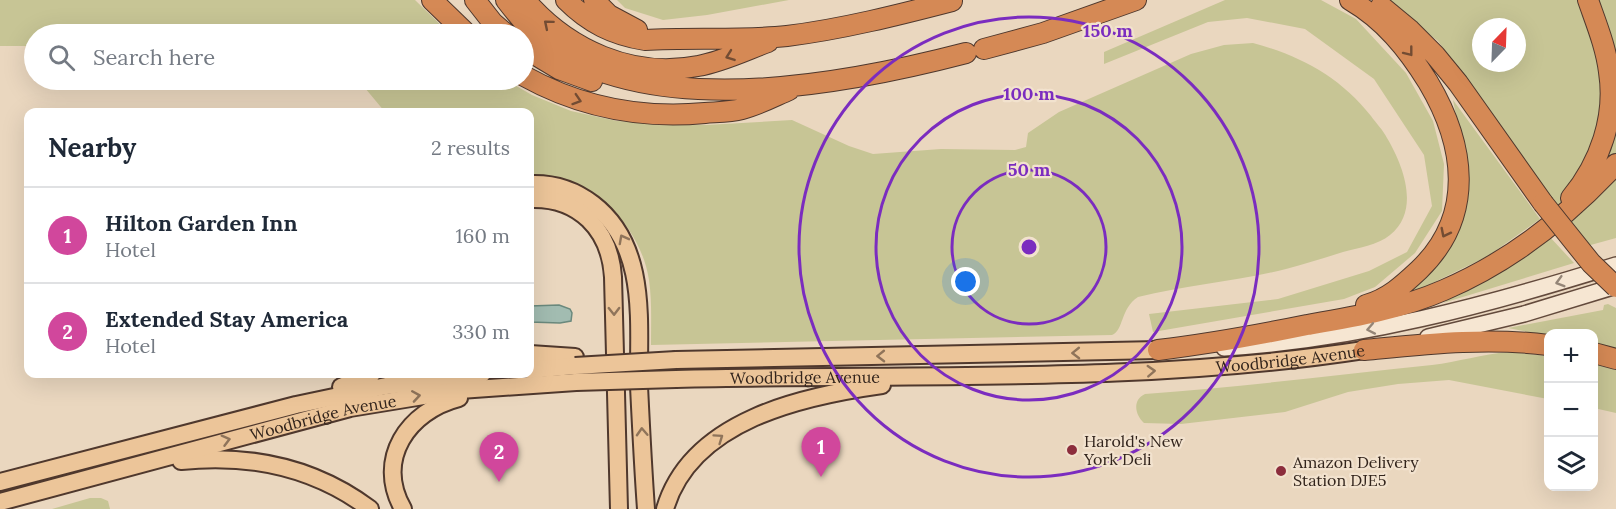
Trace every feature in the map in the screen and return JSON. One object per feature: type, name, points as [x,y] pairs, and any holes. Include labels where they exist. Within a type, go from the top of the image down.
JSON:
[{"type":"highway","points":[[432,0],[457,24]]},
{"type":"highway","points":[[475,0],[495,24]]},
{"type":"highway","points":[[506,0],[526,24]]},
{"type":"highway","points":[[525,0],[539,16],[584,49],[613,61],[639,66],[667,69],[701,66],[785,36]]},
{"type":"highway","points":[[566,0],[580,15],[603,29],[625,37],[645,40],[785,36],[837,28],[952,1]]},
{"type":"highway","points":[[594,0],[620,22],[662,39]]},
{"type":"highway","points":[[534,32],[552,48],[578,63],[638,82],[664,86],[726,88],[799,86],[873,75],[975,51],[1043,33],[1136,0]]},
{"type":"highway","points":[[1294,328],[1377,302],[1397,290],[1434,253],[1451,222],[1456,206],[1459,165],[1454,140],[1444,111],[1414,60],[1396,36],[1370,12],[1350,0]]},
{"type":"highway","points":[[1371,0],[1410,30],[1435,55],[1458,83],[1543,203],[1591,263],[1616,287]]},
{"type":"highway","points":[[1536,234],[1579,189],[1600,148],[1606,129],[1611,92],[1609,72],[1588,0]]},
{"type":"highway","points":[[534,54],[559,69],[584,79],[638,93],[670,97],[699,96],[726,88]]},
{"type":"highway","points":[[534,81],[574,99],[599,106],[658,116],[741,109],[799,86]]},
{"type":"highway","points":[[1158,350],[1294,328],[1392,308],[1443,291],[1490,266],[1577,205],[1616,164]]},
{"type":"highway","points":[[1364,350],[1460,341],[1544,345]]},
{"type":"highway","points":[[1598,354],[1616,359]]},
{"type":"main road","points":[[534,184],[555,186],[588,200],[611,220],[630,254],[637,286],[646,509]]},
{"type":"main road","points":[[534,199],[552,200],[575,209],[596,227],[610,253],[613,277],[619,509]]},
{"type":"main road","name":"Woodbridge Avenue","points":[[534,370],[676,360],[1255,346],[1360,332],[1464,308],[1616,265]]},
{"type":"main road","name":"Woodbridge Avenue","points":[[534,376],[575,368],[676,379],[1136,372],[1256,365],[1364,350],[1481,325],[1616,287]]},
{"type":"main road","points":[[534,355],[575,368]]},
{"type":"main road","points":[[403,509],[394,488],[394,459],[405,433],[425,412],[439,404],[472,395],[515,388],[575,368]]},
{"type":"main road","points":[[665,509],[679,479],[704,450],[727,433],[773,410],[809,398],[839,392],[987,375]]},
{"type":"main road","points":[[242,418],[330,391],[362,378]]},
{"type":"main road","name":"Woodbridge Avenue","points":[[0,482],[242,418],[386,386],[450,378]]},
{"type":"main road","name":"Woodbridge Avenue","points":[[0,502],[323,414],[523,378]]},
{"type":"main road","points":[[109,472],[203,458],[246,459],[279,465],[311,475],[342,490],[370,509]]},
{"type":"shaded area","points":[[0,0],[415,0],[440,24],[24,24],[24,46],[0,46]]},
{"type":"shaded area","points":[[617,0],[789,0],[707,15],[663,20],[625,8]]},
{"type":"shaded area","points":[[1225,0],[1321,0],[1356,19],[1406,73],[1433,121],[1444,164],[1442,211],[1415,253],[1375,287],[1344,299],[1153,332],[1149,314],[1278,299],[1369,271],[1407,252],[1432,206],[1424,155],[1374,79],[1305,29],[1247,18],[1208,22],[1104,64],[1104,52]]},
{"type":"shaded area","points":[[1384,0],[1616,0],[1616,238],[1587,246],[1438,41]]},
{"type":"shaded area","points":[[1253,43],[1287,54],[1333,79],[1359,102],[1385,135],[1399,161],[1406,187],[1405,213],[1399,225],[1390,235],[1374,244],[1268,273],[1138,297],[1128,307],[1119,329],[1112,335],[651,345],[649,280],[638,246],[619,217],[593,193],[562,179],[534,175],[534,108],[382,108],[367,90],[523,90],[571,111],[617,121],[706,125],[792,120],[849,146],[873,154],[941,149],[1015,150],[1026,147],[1028,133],[1059,112],[1191,54],[1224,45]]},
{"type":"shaded area","points":[[1453,100],[1540,219],[1488,256],[1408,295],[1457,231],[1468,178]]},
{"type":"shaded area","points":[[1549,236],[1574,263],[1443,303]]},
{"type":"shaded area","points":[[1608,304],[1616,308],[1616,353],[1598,347],[1598,329],[1544,329],[1544,335],[1508,328],[1603,310],[1604,305]]},
{"type":"shaded area","points":[[559,305],[570,309],[571,321],[534,322],[534,306]]},
{"type":"shaded area","points":[[1509,352],[1544,356],[1544,398],[1449,380],[1398,384],[1348,392],[1285,412],[1181,424],[1144,423],[1136,408],[1138,400],[1145,394],[1432,365]]},
{"type":"shaded area","points":[[1598,365],[1616,370],[1616,413],[1598,409]]},
{"type":"shaded area","points":[[90,498],[101,498],[108,501],[110,509],[52,509]]},
{"type":"place","name":"Harold's New York Deli","points":[[1072,450]]},
{"type":"place","name":"Amazon Delivery Station DJE5","points":[[1281,471]]},
{"type":"place","name":"Hilton Garden Inn","points":[[821,477]]},
{"type":"place","name":"Extended Stay America","points":[[499,482]]}]
